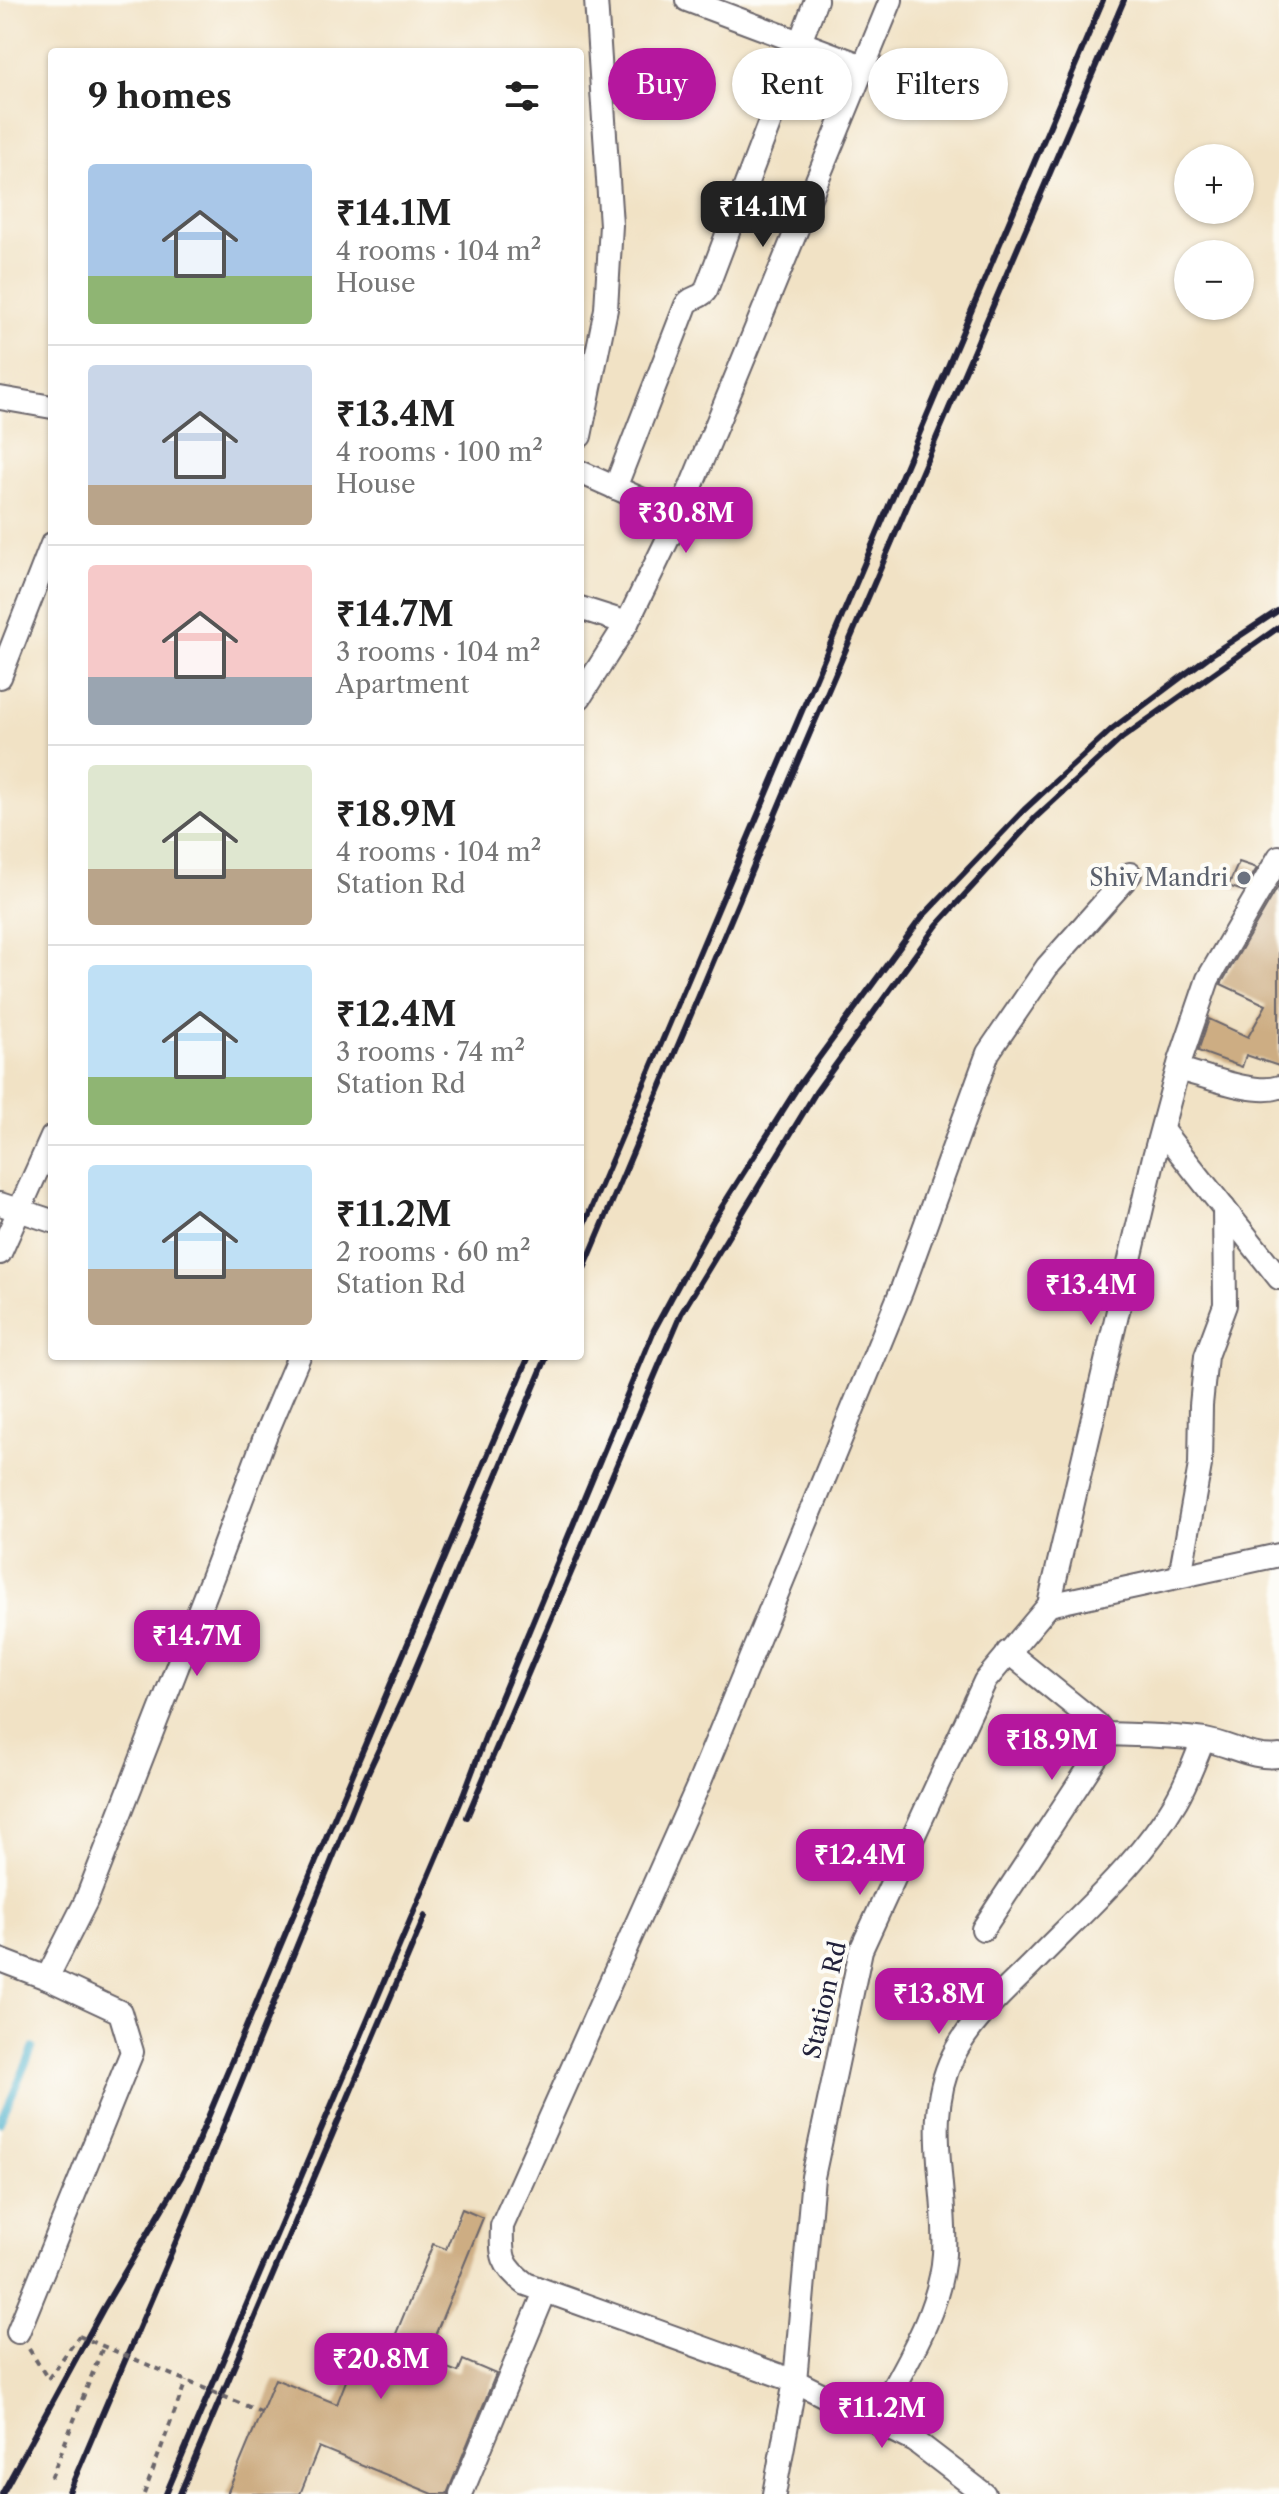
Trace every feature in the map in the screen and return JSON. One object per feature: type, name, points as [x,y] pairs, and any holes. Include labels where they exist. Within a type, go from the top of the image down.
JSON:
[{"type":"street","points":[[584,416],[606,309],[611,225],[596,0]]},
{"type":"street","points":[[687,0],[863,66]]},
{"type":"street","points":[[615,488],[686,305],[706,290],[816,0]]},
{"type":"street","points":[[584,691],[627,623],[679,516],[891,0]]},
{"type":"street","points":[[0,398],[48,406]]},
{"type":"street","points":[[584,474],[679,516]]},
{"type":"street","points":[[0,677],[48,554]]},
{"type":"street","points":[[584,609],[627,623]]},
{"type":"street","points":[[1278,860],[1208,979],[1178,1069],[1049,1605],[1279,1555]]},
{"type":"street","points":[[984,2494],[915,2441],[795,2381],[526,2284],[509,2272],[501,2254],[502,2226],[698,1786],[902,1289],[988,1053],[1047,967],[1130,874]]},
{"type":"street","points":[[1178,1069],[1254,1088],[1270,1090],[1279,1087]]},
{"type":"street","points":[[1162,1130],[1279,1278]]},
{"type":"street","points":[[0,1253],[8,1208],[48,1143]]},
{"type":"street","points":[[8,1208],[48,1220]]},
{"type":"street","points":[[1180,1576],[1200,1465],[1206,1356],[1225,1305],[1224,1208]]},
{"type":"street","points":[[47,1978],[86,1901],[297,1360]]},
{"type":"street","name":"Station Rd","points":[[774,2494],[795,2381],[813,2177],[861,1950],[985,1681],[1049,1605]]},
{"type":"street","points":[[983,1929],[1099,1753],[1104,1734],[1097,1724],[1008,1652]]},
{"type":"street","points":[[1104,1734],[1203,1740],[1264,1757],[1279,1756]]},
{"type":"street","points":[[875,2421],[923,2329],[942,2271],[944,2250],[937,2147],[938,2115],[953,2056],[976,2021],[1128,1865],[1159,1827],[1186,1781],[1203,1740]]},
{"type":"street","points":[[0,1960],[120,2012],[132,2052],[18,2332]]},
{"type":"street","points":[[461,2494],[545,2292]]},
{"type":"path","points":[[18,2332],[48,2379],[79,2336],[261,2412]]},
{"type":"path","points":[[51,2478],[103,2347]]},
{"type":"path","points":[[144,2494],[186,2381]]},
{"type":"building","name":"Shiv Mandri","points":[[1239,862],[1257,868],[1243,891],[1228,886]]},
{"type":"building","points":[[1279,885],[1279,1066],[1246,1055],[1242,1067],[1198,1051],[1209,1019],[1248,1037],[1266,1005],[1221,984]]},
{"type":"building","points":[[462,2209],[483,2218],[425,2360],[458,2372],[463,2360],[496,2374],[447,2494],[433,2494],[319,2447],[300,2494],[227,2494],[275,2379],[337,2404],[364,2335],[391,2346],[433,2244],[446,2249]]},
{"type":"waterway","points":[[0,2123],[33,2048]]},
{"type":"railway","points":[[584,1226],[1103,0]]},
{"type":"railway","points":[[584,1269],[1124,0]]},
{"type":"railway","points":[[166,2494],[463,1796],[654,1330],[713,1221],[799,1085],[921,918],[1024,810],[1112,729],[1212,654],[1279,610]]},
{"type":"railway","points":[[467,1817],[681,1314],[816,1092],[937,925],[1035,818],[1122,738],[1279,627]]},
{"type":"railway","points":[[2,2494],[103,2309],[181,2177],[198,2141],[527,1360]]},
{"type":"railway","points":[[68,2494],[189,2211],[364,1781],[407,1689],[545,1360]]},
{"type":"railway","points":[[180,2494],[425,1916]]},
{"type":"place","name":"Shiv Mandri","points":[[1244,878]]}]
